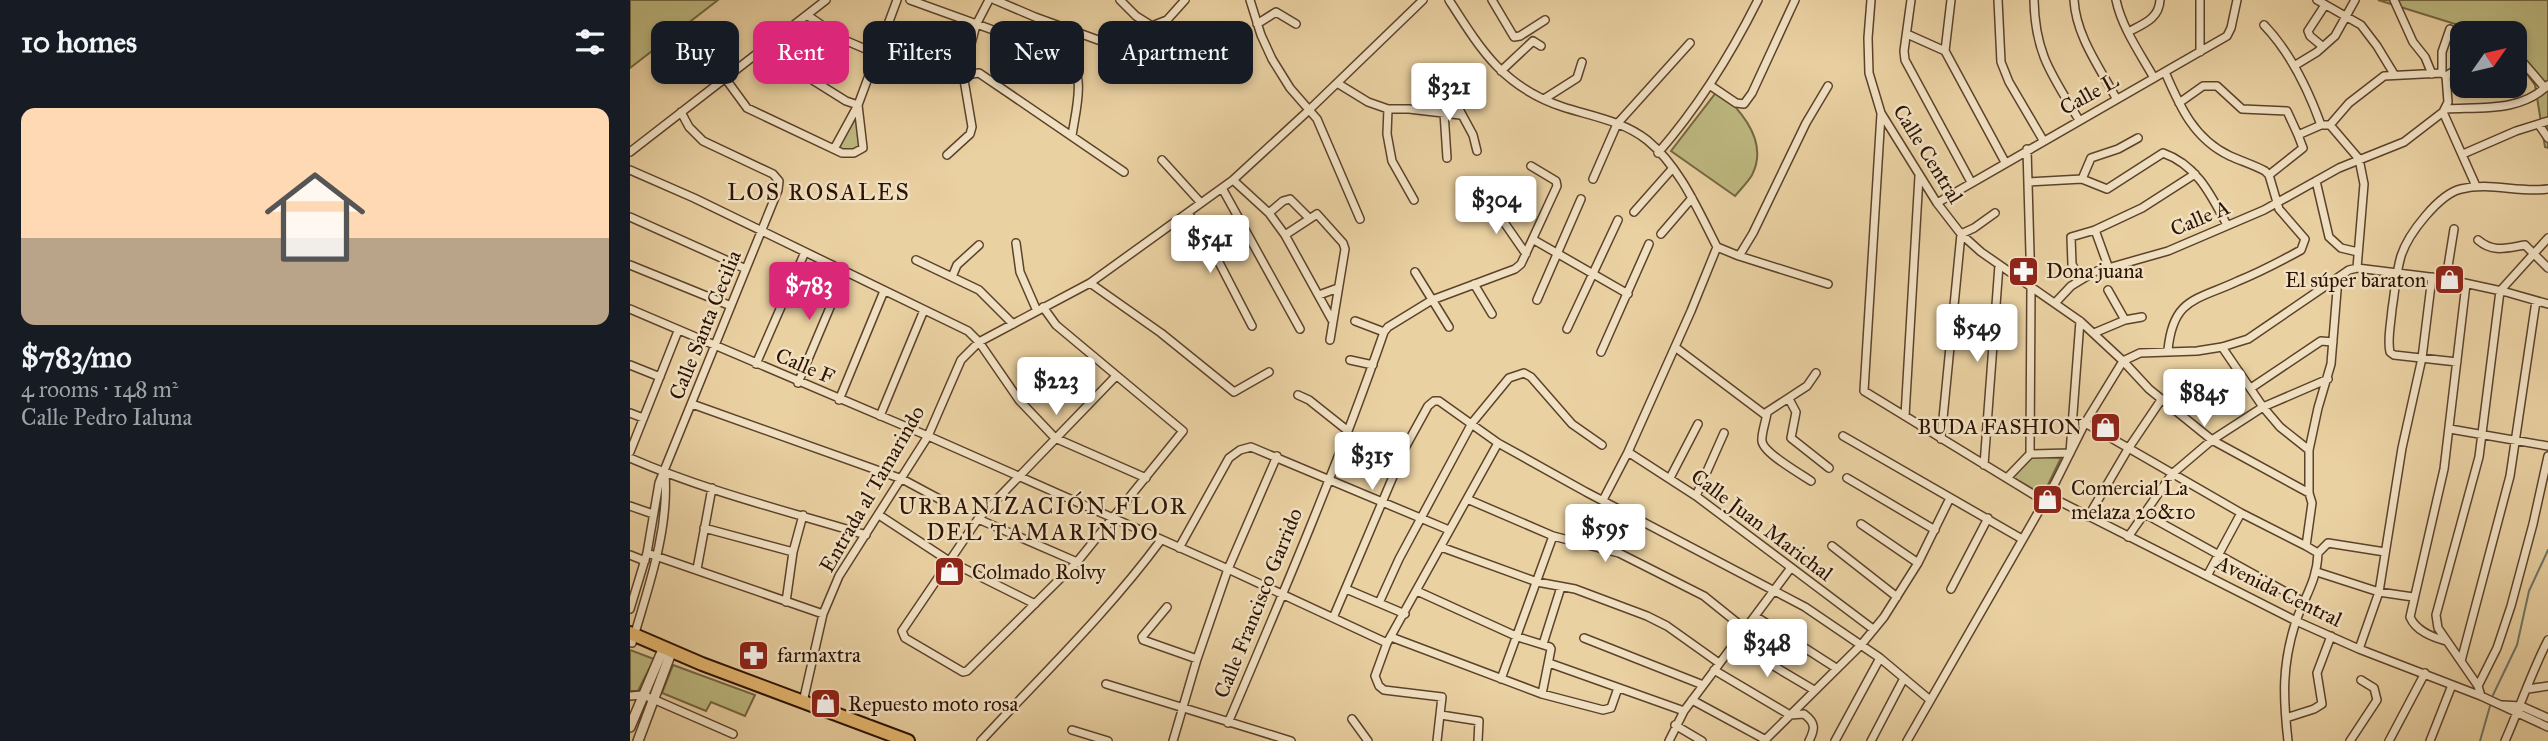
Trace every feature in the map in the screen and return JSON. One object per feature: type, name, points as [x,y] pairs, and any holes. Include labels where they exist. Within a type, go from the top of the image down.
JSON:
[{"type":"main road","points":[[631,638],[908,741]]},
{"type":"street","points":[[799,21],[826,0]]},
{"type":"street","points":[[889,21],[897,0]]},
{"type":"street","points":[[910,0],[965,21]]},
{"type":"street","points":[[989,0],[976,25],[1071,60],[1077,73],[1078,88],[1072,135]]},
{"type":"street","points":[[995,0],[1098,40]]},
{"type":"street","points":[[1120,0],[1136,16],[1152,26],[1167,20],[1185,0]]},
{"type":"street","points":[[1250,0],[1272,59],[1326,138],[1360,219]]},
{"type":"street","name":"Entrada al Tamarindo","points":[[803,702],[823,614],[839,576],[928,436],[961,360],[979,342],[1090,283],[1233,180],[1423,0]]},
{"type":"street","points":[[1449,0],[1478,45],[1511,81],[1544,99],[1634,132],[1658,153],[1692,198],[1717,247],[1828,284]]},
{"type":"street","points":[[1492,0],[1514,37],[1545,20]]},
{"type":"street","points":[[1658,153],[1711,86],[1758,0]]},
{"type":"street","points":[[1711,86],[1740,105],[1746,102],[1795,0]]},
{"type":"street","name":"Calle Central","points":[[1871,0],[1869,73],[1881,113],[1937,203],[1961,234],[1998,265],[2080,321],[2123,360],[2161,400],[2212,440],[2309,493]]},
{"type":"street","points":[[1912,0],[1904,51],[1909,70],[1970,182]]},
{"type":"street","points":[[1951,0],[1945,51],[2005,162]]},
{"type":"street","points":[[1998,0],[2001,62],[2043,140]]},
{"type":"street","points":[[2034,0],[2037,40],[2045,63],[2079,120]]},
{"type":"street","points":[[2074,0],[2075,15],[2084,40],[2116,98]]},
{"type":"street","points":[[2116,0],[2119,14],[2154,78]]},
{"type":"street","points":[[2128,32],[2155,17],[2160,0]]},
{"type":"street","points":[[2200,0],[2200,52]]},
{"type":"street","name":"Calle L","points":[[1937,203],[2227,36],[2237,0]]},
{"type":"street","points":[[2317,0],[2361,25],[2394,74]]},
{"type":"street","points":[[2294,66],[2317,52],[2335,36],[2355,0]]},
{"type":"street","points":[[2394,0],[2413,43],[2425,57],[2432,74]]},
{"type":"street","points":[[2322,46],[2308,31],[2325,5]]},
{"type":"street","points":[[1257,24],[1276,12],[1296,24]]},
{"type":"street","points":[[807,15],[842,38],[863,48]]},
{"type":"street","points":[[2264,24],[2279,40],[2294,66],[2321,125]]},
{"type":"street","points":[[2450,29],[2442,52],[2448,102],[2444,111],[2476,186]]},
{"type":"street","points":[[1907,34],[1945,51]]},
{"type":"street","points":[[1501,71],[1533,41],[1541,46]]},
{"type":"street","points":[[1593,179],[1617,124],[1690,43]]},
{"type":"street","points":[[739,67],[753,57]]},
{"type":"street","points":[[1544,99],[1577,78],[1582,62]]},
{"type":"street","points":[[2444,111],[2496,107],[2532,99],[2546,87],[2527,66]]},
{"type":"street","points":[[2298,135],[2321,125],[2330,125],[2372,82],[2384,76],[2444,74],[2450,71]]},
{"type":"street","points":[[2165,72],[2188,121],[2205,141],[2269,175],[2276,204],[2305,239],[2301,250],[2243,279],[2191,300],[2170,329],[2168,350]]},
{"type":"street","points":[[976,73],[1124,172]]},
{"type":"street","points":[[1337,83],[1368,102],[1388,109],[1460,115]]},
{"type":"street","points":[[630,152],[717,84]]},
{"type":"street","points":[[729,84],[747,108],[842,153],[854,153],[863,148],[858,105]]},
{"type":"street","points":[[819,84],[846,101],[858,105]]},
{"type":"street","points":[[834,149],[858,105],[866,84]]},
{"type":"street","points":[[947,155],[970,134],[972,127],[965,84]]},
{"type":"street","points":[[1740,256],[1754,233],[1806,123],[1828,86]]},
{"type":"street","points":[[2179,103],[2203,86],[2217,86],[2242,109],[2287,111],[2303,148],[2269,175]]},
{"type":"street","points":[[1447,87],[1473,135],[1477,151]]},
{"type":"street","points":[[1388,109],[1387,134],[1392,161],[1414,200]]},
{"type":"street","name":"Calle A","points":[[2055,303],[2080,279],[2108,266],[2168,251],[2276,204],[2359,159],[2404,142],[2444,111]]},
{"type":"street","name":"Calle Santa Cecilia","points":[[630,609],[646,557],[655,495],[762,231],[779,181],[774,174],[703,141],[689,127],[681,112]]},
{"type":"street","points":[[1444,112],[1447,158]]},
{"type":"street","name":"Avenida Central","points":[[1881,113],[1864,391],[2007,478],[2296,621],[2359,649],[2502,705],[2548,718]]},
{"type":"street","points":[[2463,154],[2516,131],[2548,121]]},
{"type":"street","points":[[2330,125],[2359,159],[2364,184],[2357,268]]},
{"type":"street","points":[[2539,125],[2548,138]]},
{"type":"street","points":[[2082,179],[2091,159],[2138,138]]},
{"type":"street","points":[[2007,478],[2030,454],[2031,288],[2027,149]]},
{"type":"street","points":[[2029,182],[2082,179],[2107,189],[2159,154],[2168,154],[2206,184],[2227,225]]},
{"type":"street","points":[[1162,160],[1200,203]]},
{"type":"street","points":[[1355,321],[1384,332],[1432,300],[1515,269],[1521,264],[1534,240],[1557,183],[1531,166]]},
{"type":"street","points":[[1634,212],[1672,169]]},
{"type":"street","points":[[630,170],[694,198],[968,331],[979,342],[1019,400],[1055,438],[1146,478]]},
{"type":"street","points":[[2080,279],[2072,264],[2071,237],[2095,230],[2142,208],[2195,174]]},
{"type":"street","points":[[1905,416],[1919,175]]},
{"type":"street","points":[[1233,180],[1269,213],[1285,235],[1332,320]]},
{"type":"street","points":[[2316,181],[2329,237],[2341,248],[2358,252]]},
{"type":"street","points":[[2457,362],[2394,355],[2389,348],[2397,273],[2407,243],[2432,209],[2458,189],[2476,186],[2548,189]]},
{"type":"street","points":[[1222,188],[1300,329]]},
{"type":"street","points":[[1661,234],[1692,198]]},
{"type":"street","points":[[1269,213],[1283,201],[1290,199],[1309,218]]},
{"type":"street","points":[[1536,300],[1581,199]]},
{"type":"street","points":[[1490,202],[1526,254]]},
{"type":"street","points":[[1188,213],[1210,245],[1252,326]]},
{"type":"street","points":[[1941,439],[1961,234],[1994,213]]},
{"type":"street","points":[[1285,235],[1314,215],[1320,215],[1343,243],[1345,249],[1330,340]]},
{"type":"street","points":[[630,217],[746,269]]},
{"type":"street","points":[[1567,329],[1619,220]]},
{"type":"street","points":[[2446,279],[2454,229]]},
{"type":"street","points":[[2095,230],[2108,266]]},
{"type":"street","points":[[2481,696],[2478,686],[2438,628],[2436,615],[2468,503],[2483,435],[2500,291],[2548,238]]},
{"type":"street","points":[[1534,240],[1628,294]]},
{"type":"street","points":[[2477,240],[2496,250],[2525,245],[2548,268]]},
{"type":"street","points":[[1016,243],[1020,272],[1040,309],[1183,431],[1077,562],[967,671],[963,672],[905,638],[902,631],[978,519],[1116,376]]},
{"type":"street","points":[[1601,352],[1649,244]]},
{"type":"street","points":[[952,276],[957,265],[979,245]]},
{"type":"street","points":[[1603,500],[1628,452],[1717,247]]},
{"type":"street","points":[[756,364],[805,252]]},
{"type":"street","points":[[916,260],[979,290],[1013,324]]},
{"type":"street","points":[[630,265],[731,306]]},
{"type":"street","points":[[1984,465],[1998,265]]},
{"type":"street","points":[[1907,741],[2123,360],[2140,353],[2197,351],[2248,339],[2357,268],[2446,279],[2548,304]]},
{"type":"street","points":[[798,383],[845,272]]},
{"type":"street","points":[[1415,272],[1449,327]]},
{"type":"street","points":[[2359,649],[2379,592],[2402,448],[2422,358],[2432,277]]},
{"type":"street","points":[[2306,546],[2312,503],[2309,493],[2309,450],[2318,408],[2328,379],[2338,278]]},
{"type":"street","points":[[1090,283],[1161,332],[1234,392],[1269,372]]},
{"type":"street","points":[[1474,284],[1492,314]]},
{"type":"street","points":[[2446,641],[2434,638],[2415,626],[2410,617],[2444,469],[2466,284]]},
{"type":"street","points":[[1319,295],[1338,288]]},
{"type":"street","points":[[2109,290],[2125,320]]},
{"type":"street","points":[[839,400],[884,291]]},
{"type":"street","points":[[2461,661],[2510,477],[2536,301]]},
{"type":"street","name":"Calle F","points":[[630,309],[798,383],[928,436],[1333,618],[1389,640],[1542,694],[1608,710],[1618,688]]},
{"type":"street","points":[[880,416],[924,310]]},
{"type":"street","points":[[2094,333],[2125,320],[2142,317]]},
{"type":"street","points":[[2070,453],[2080,321]]},
{"type":"street","points":[[630,452],[678,331]]},
{"type":"street","name":"Calle Francisco Garrido","points":[[1228,723],[1283,594],[1384,332]]},
{"type":"street","points":[[2251,388],[2321,341],[2333,342]]},
{"type":"street","points":[[1675,347],[1764,414],[1809,384],[1816,373]]},
{"type":"street","points":[[2222,347],[2263,407],[2280,427],[2309,450]]},
{"type":"street","points":[[1350,360],[1373,365]]},
{"type":"street","points":[[630,365],[660,377]]},
{"type":"street","points":[[1379,603],[1421,517],[1472,423],[1509,378],[1524,373],[1538,384],[1572,424],[1602,445]]},
{"type":"street","points":[[2128,537],[2172,474],[2212,440],[2263,407],[2328,379]]},
{"type":"street","points":[[1298,395],[1309,400],[1348,431]]},
{"type":"street","points":[[1789,399],[1796,412],[1791,438],[1829,468]]},
{"type":"street","points":[[2088,517],[2161,400]]},
{"type":"street","points":[[1333,618],[1411,436],[1428,406],[1439,401],[1498,443],[1775,590],[1880,658],[1930,700]]},
{"type":"street","points":[[692,404],[902,479],[943,501]]},
{"type":"street","points":[[630,413],[643,418]]},
{"type":"street","points":[[1767,413],[1763,444],[1771,453],[1811,481]]},
{"type":"street","points":[[2085,423],[2241,513],[2318,553]]},
{"type":"street","points":[[1670,478],[1698,424]]},
{"type":"street","points":[[2450,429],[2548,446]]},
{"type":"street","points":[[1696,496],[1724,433]]},
{"type":"street","points":[[1843,436],[2022,539]]},
{"type":"street","points":[[1437,741],[1441,696],[1384,690],[1375,677],[1389,640],[1498,443]]},
{"type":"street","points":[[1179,548],[1229,458],[1240,450],[1251,447],[1449,530]]},
{"type":"street","name":"Calle Juan Marichal","points":[[1628,452],[1696,496],[1873,629]]},
{"type":"street","points":[[2030,454],[2070,453]]},
{"type":"street","points":[[1173,741],[1197,659],[1228,569],[1277,456]]},
{"type":"street","points":[[2478,686],[2497,648],[2511,606],[2548,456]]},
{"type":"street","points":[[630,458],[665,473],[866,535]]},
{"type":"street","name":"Calle Santa Cecilia","points":[[631,638],[657,557],[666,489],[665,473]]},
{"type":"street","points":[[1847,478],[1935,530]]},
{"type":"street","points":[[697,569],[712,488]]},
{"type":"street","points":[[1692,700],[1765,740],[1861,645],[1897,597],[1918,563],[1950,498]]},
{"type":"street","points":[[1466,499],[1553,536],[1619,553],[1704,596],[1745,629]]},
{"type":"street","points":[[630,506],[653,514]]},
{"type":"street","points":[[2207,576],[2241,513]]},
{"type":"street","points":[[2145,514],[2304,602]]},
{"type":"street","points":[[786,601],[793,552],[803,515]]},
{"type":"street","points":[[879,515],[949,561],[1035,604]]},
{"type":"street","points":[[978,519],[1077,562]]},
{"type":"street","points":[[1951,589],[1987,519]]},
{"type":"street","points":[[1861,524],[1918,563]]},
{"type":"street","points":[[704,528],[793,552]]},
{"type":"street","points":[[1501,679],[1553,536]]},
{"type":"street","points":[[981,741],[1089,627],[1161,540]]},
{"type":"street","points":[[2288,741],[2283,683],[2296,621],[2318,572],[2318,553],[2328,543],[2385,552]]},
{"type":"street","points":[[1832,546],[1897,597]]},
{"type":"street","points":[[1441,547],[1537,582],[1575,589],[1668,626],[1716,667],[1790,715],[1804,714],[1811,719],[1815,730],[1809,741]]},
{"type":"street","points":[[630,555],[657,557],[697,569],[823,614]]},
{"type":"street","points":[[1669,741],[1684,711],[1790,569]]},
{"type":"street","points":[[2318,572],[2379,592],[2413,597]]},
{"type":"street","points":[[1544,644],[1561,587]]},
{"type":"street","points":[[1346,589],[1405,614]]},
{"type":"street","points":[[1417,591],[1551,649],[1542,694]]},
{"type":"street","points":[[1167,607],[1142,639],[1197,659]]},
{"type":"street","points":[[1755,616],[1836,668]]},
{"type":"street","points":[[2286,718],[2322,704],[2317,673],[2331,636]]},
{"type":"street","points":[[1584,638],[1703,685]]},
{"type":"street","points":[[2505,741],[2548,640]]},
{"type":"street","points":[[1735,643],[1814,690]]},
{"type":"street","points":[[630,727],[642,695],[667,651]]},
{"type":"street","points":[[638,741],[667,651]]},
{"type":"street","points":[[1835,741],[1880,658]]},
{"type":"street","points":[[1549,663],[1684,711]]},
{"type":"street","points":[[2389,741],[2425,673]]},
{"type":"street","points":[[1871,741],[1904,678]]},
{"type":"street","points":[[2350,741],[2377,700],[2374,688],[2361,680]]},
{"type":"street","points":[[1105,684],[1291,741]]},
{"type":"street","points":[[2430,741],[2452,685]]},
{"type":"street","points":[[2528,689],[2548,687]]},
{"type":"street","points":[[630,696],[642,695],[653,699],[733,734]]},
{"type":"street","name":"Avenida Central","points":[[2519,710],[2548,727]]},
{"type":"street","points":[[1441,715],[1480,722],[1478,741]]},
{"type":"street","points":[[1352,719],[1368,741]]},
{"type":"street","points":[[1675,725],[1702,741]]},
{"type":"street","points":[[1072,730],[1108,741]]},
{"type":"shaded area","points":[[630,0],[718,0],[691,21],[651,21],[651,52],[630,68]]},
{"type":"shaded area","points":[[2378,0],[2548,0],[2548,148],[2545,147],[2535,85],[2527,74],[2527,21],[2450,22]]},
{"type":"shaded area","points":[[1718,90],[1743,117],[1755,139],[1757,151],[1752,175],[1735,196],[1671,151]]},
{"type":"shaded area","points":[[857,110],[861,146],[847,151],[838,147]]},
{"type":"shaded area","points":[[2032,456],[2061,458],[2043,495],[2012,477]]},
{"type":"shaded area","points":[[630,650],[654,659],[638,691],[630,691]]},
{"type":"shaded area","points":[[673,665],[755,695],[745,716],[711,702],[706,711],[662,693]]},
{"type":"waterway","points":[[2493,695],[2517,645],[2529,591],[2548,550]]},
{"type":"waterway","points":[[2480,741],[2490,706]]},
{"type":"place","name":"Dona juana","points":[[2023,271]]},
{"type":"place","name":"El súper baraton","points":[[2449,280]]},
{"type":"place","name":"BUDA FASHION","points":[[2105,427]]},
{"type":"place","name":"Comercial La melaza 20&10","points":[[2048,500]]},
{"type":"place","name":"Colmado Rolvy","points":[[949,572]]},
{"type":"place","name":"farmaxtra","points":[[754,655]]},
{"type":"place","name":"Repuesto moto rosa","points":[[825,704]]},
{"type":"district","name":"LOS ROSALES","points":[[819,192]]},
{"type":"district","name":"URBANIZACIÓN FLOR DEL TAMARINDO","points":[[1043,519]]}]
